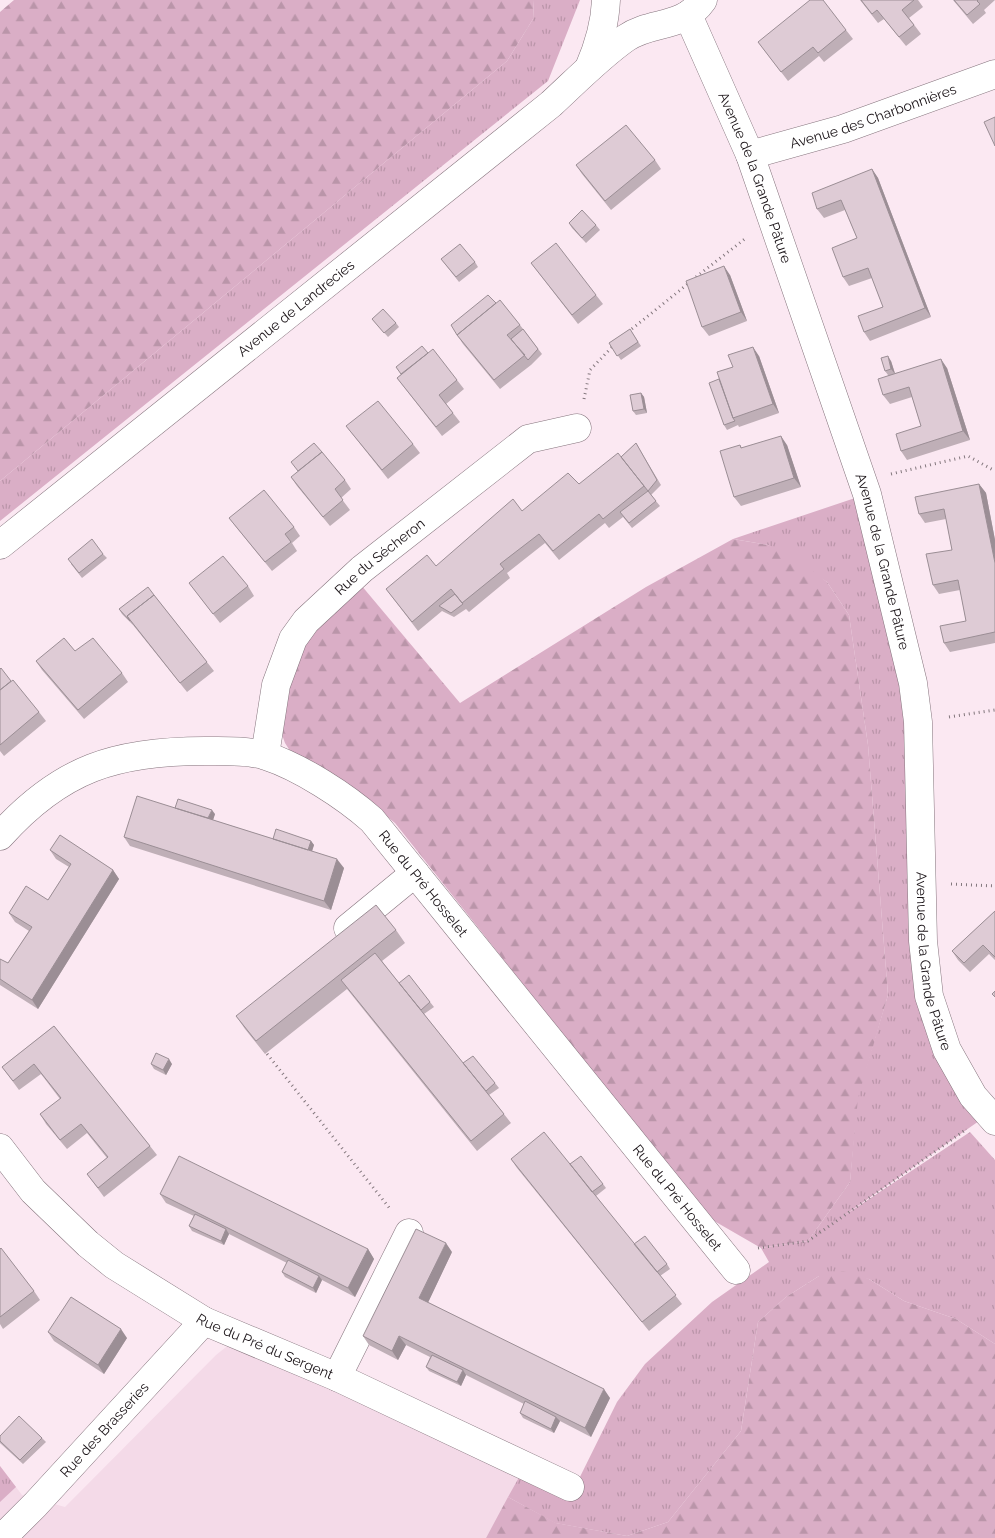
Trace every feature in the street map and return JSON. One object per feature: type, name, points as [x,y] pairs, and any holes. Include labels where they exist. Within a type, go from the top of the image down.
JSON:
[{"type":"street","points":[[588,70],[600,42],[605,19],[606,0]]},
{"type":"street","points":[[613,0],[629,17],[645,23],[662,24]]},
{"type":"street","name":"Avenue de Landrecies","points":[[0,545],[551,104],[626,38],[642,30],[676,22],[698,5]]},
{"type":"street","name":"Avenue de la Grande Pâture","points":[[698,5],[770,218],[863,481],[907,656],[918,722],[923,940],[929,996],[947,1050],[973,1096],[992,1118]]},
{"type":"street","name":"Avenue des Charbonnières","points":[[750,155],[843,129],[995,74]]},
{"type":"street","name":"Rue du Sécheron","points":[[264,755],[276,685],[293,639],[306,621],[362,569],[528,439],[577,428]]},
{"type":"street","name":"Rue du Pré Hosselet","points":[[0,836],[38,798],[82,771],[114,760],[152,753],[190,751],[264,755],[315,780],[360,808],[372,820],[729,1262]]},
{"type":"street","points":[[331,943],[415,873]]},
{"type":"street","name":"Rue du Pré du Sergent","points":[[0,1148],[33,1191],[88,1244],[114,1265],[204,1321],[337,1377],[570,1488]]},
{"type":"street","points":[[337,1377],[409,1233]]},
{"type":"street","name":"Rue des Brasseries","points":[[2,1538],[35,1505],[204,1321]]},
{"type":"path","points":[[622,337],[770,218]]},
{"type":"path","points":[[577,428],[590,370],[616,343]]},
{"type":"path","points":[[863,481],[968,456],[995,471]]},
{"type":"path","points":[[918,722],[995,710]]},
{"type":"path","points":[[923,883],[995,886]]},
{"type":"path","points":[[263,1049],[409,1233]]},
{"type":"path","points":[[729,1262],[808,1241],[992,1118]]},
{"type":"shaded area","points":[[240,1336],[527,1467],[486,1538],[0,1538],[0,1466],[22,1495],[65,1507],[216,1355]]},
{"type":"green space","points":[[14,0],[534,0],[533,19],[507,61],[0,481],[0,12]]},
{"type":"green space","points":[[534,0],[580,0],[548,81],[0,521],[0,481],[507,61],[533,19]]},
{"type":"green space","points":[[867,494],[903,638],[929,996],[989,1114],[842,1217],[970,1132],[995,1160],[995,1344],[956,1319],[904,1301],[869,1279],[819,1276],[786,1297],[758,1322],[741,1431],[668,1522],[627,1536],[555,1523],[508,1497],[522,1472],[573,1491],[617,1402],[645,1364],[712,1302],[769,1262],[761,1248],[808,1241],[850,1182],[857,1098],[888,995],[868,745],[849,615],[827,582],[768,545],[733,539]]},
{"type":"green space","points":[[733,539],[768,545],[792,555],[827,582],[849,615],[868,745],[888,995],[858,1098],[850,1182],[808,1241],[761,1248],[709,1218],[395,823],[352,789],[292,754],[285,743],[280,729],[293,655],[318,618],[361,585],[460,703],[646,587]]},
{"type":"green space","points":[[843,1271],[869,1279],[904,1301],[956,1319],[995,1344],[995,1538],[486,1538],[508,1497],[556,1523],[627,1536],[668,1522],[741,1431],[758,1322],[786,1297],[819,1276]]},
{"type":"green space","points":[[0,1466],[16,1487],[0,1502]]},
{"type":"building","points":[[810,0],[823,0],[846,30],[818,53],[813,47],[781,72],[758,42]]},
{"type":"building","points":[[861,0],[914,0],[902,10],[914,25],[899,37],[877,10],[872,14]]},
{"type":"building","points":[[954,0],[978,0],[980,4],[967,15]]},
{"type":"building","points":[[995,117],[995,146],[984,122]]},
{"type":"building","points":[[626,125],[655,160],[605,201],[576,165]]},
{"type":"building","points":[[872,169],[925,308],[864,332],[858,316],[883,307],[868,268],[843,277],[832,248],[857,238],[841,200],[817,209],[812,193]]},
{"type":"building","points":[[582,210],[596,225],[582,238],[569,223]]},
{"type":"building","points":[[556,243],[596,295],[572,315],[531,263]]},
{"type":"building","points":[[460,244],[475,262],[456,277],[441,259]]},
{"type":"building","points":[[724,266],[741,312],[702,327],[686,281]]},
{"type":"building","points":[[488,295],[496,303],[457,335],[451,325]]},
{"type":"building","points":[[500,300],[520,325],[507,335],[525,355],[494,380],[457,335]]},
{"type":"building","points":[[383,309],[396,323],[384,333],[372,319]]},
{"type":"building","points":[[523,329],[538,349],[528,360],[511,339]]},
{"type":"building","points":[[630,329],[638,342],[617,356],[609,343]]},
{"type":"building","points":[[422,346],[428,353],[401,374],[396,367]]},
{"type":"building","points":[[753,347],[773,404],[733,418],[717,372],[733,367],[728,355]]},
{"type":"building","points":[[433,349],[457,380],[439,395],[453,413],[436,427],[397,378]]},
{"type":"building","points":[[888,356],[891,369],[885,371],[881,358]]},
{"type":"building","points":[[941,359],[963,431],[901,451],[896,434],[921,426],[909,387],[883,395],[878,379]]},
{"type":"building","points":[[719,379],[735,421],[724,425],[709,383]]},
{"type":"building","points":[[641,393],[644,409],[633,411],[630,395]]},
{"type":"building","points":[[378,401],[413,444],[382,470],[346,426]]},
{"type":"building","points":[[781,436],[794,478],[734,497],[720,451],[740,445],[741,448]]},
{"type":"building","points":[[314,443],[322,452],[298,471],[291,462]]},
{"type":"building","points":[[636,443],[657,480],[648,491],[621,457]]},
{"type":"building","points":[[322,452],[345,480],[335,489],[343,500],[323,517],[291,477]]},
{"type":"building","points":[[618,453],[644,486],[603,519],[599,514],[553,551],[539,534],[500,564],[504,569],[462,603],[451,589],[412,622],[386,589],[427,555],[436,566],[513,499],[522,511],[568,473],[579,484]]},
{"type":"building","points":[[979,484],[995,563],[995,632],[944,643],[940,626],[966,621],[958,580],[933,585],[926,554],[952,550],[944,509],[919,514],[915,497]]},
{"type":"building","points":[[264,490],[294,527],[285,534],[291,542],[265,562],[229,518]]},
{"type":"building","points":[[648,491],[656,501],[629,523],[620,512]]},
{"type":"building","points":[[92,539],[103,554],[79,573],[68,559]]},
{"type":"building","points":[[223,556],[248,586],[213,614],[189,583]]},
{"type":"building","points":[[148,587],[154,595],[127,616],[130,621],[119,609]]},
{"type":"building","points":[[455,594],[463,604],[451,613],[439,606]]},
{"type":"building","points":[[154,595],[207,662],[180,683],[127,616]]},
{"type":"building","points":[[64,638],[75,651],[93,638],[122,673],[78,710],[36,661]]},
{"type":"building","points":[[0,669],[11,681],[0,690]]},
{"type":"building","points":[[13,680],[39,712],[0,745],[0,690]]},
{"type":"building","points":[[137,796],[337,859],[324,901],[124,837]]},
{"type":"building","points":[[178,799],[212,810],[208,818],[175,808]]},
{"type":"building","points":[[276,829],[311,841],[308,850],[273,839]]},
{"type":"building","points":[[60,835],[113,870],[32,1000],[0,979],[0,959],[8,963],[32,927],[9,913],[26,886],[48,900],[71,864],[50,850]]},
{"type":"building","points":[[376,905],[396,930],[256,1041],[236,1016]]},
{"type":"building","points":[[995,911],[995,957],[983,945],[964,963],[952,951]]},
{"type":"building","points":[[375,953],[504,1114],[471,1141],[341,980]]},
{"type":"building","points":[[409,975],[430,1002],[421,1010],[399,983]]},
{"type":"building","points":[[54,1026],[150,1146],[98,1188],[87,1174],[108,1157],[81,1124],[60,1140],[40,1114],[61,1098],[34,1064],[13,1081],[2,1067]]},
{"type":"building","points":[[156,1053],[169,1059],[163,1070],[151,1064]]},
{"type":"building","points":[[473,1056],[495,1083],[486,1091],[463,1063]]},
{"type":"building","points":[[544,1132],[676,1295],[642,1322],[511,1159]]},
{"type":"building","points":[[179,1156],[368,1249],[348,1288],[160,1194]]},
{"type":"building","points":[[581,1156],[603,1184],[592,1192],[570,1164]]},
{"type":"building","points":[[195,1214],[226,1229],[221,1241],[189,1226]]},
{"type":"building","points":[[416,1229],[446,1243],[419,1298],[604,1389],[585,1428],[399,1336],[392,1351],[363,1336]]},
{"type":"building","points":[[645,1236],[667,1264],[657,1272],[634,1244]]},
{"type":"building","points":[[0,1249],[34,1291],[0,1317]]},
{"type":"building","points":[[288,1260],[319,1276],[313,1288],[282,1272]]},
{"type":"building","points":[[71,1297],[121,1329],[98,1365],[48,1332]]},
{"type":"building","points":[[432,1355],[463,1370],[457,1382],[426,1367]]},
{"type":"building","points":[[525,1401],[556,1417],[551,1429],[520,1413]]},
{"type":"building","points":[[19,1416],[42,1438],[20,1460],[0,1441],[0,1436]]}]
